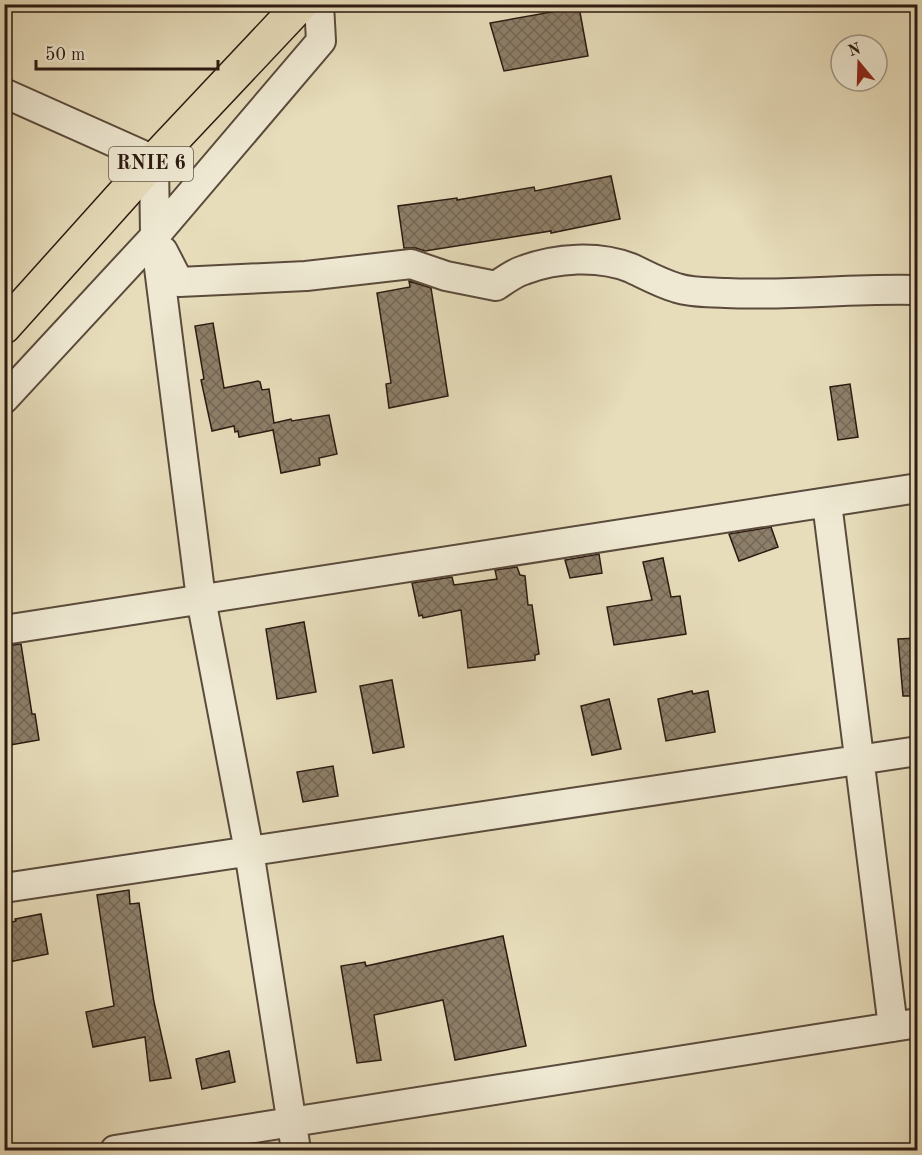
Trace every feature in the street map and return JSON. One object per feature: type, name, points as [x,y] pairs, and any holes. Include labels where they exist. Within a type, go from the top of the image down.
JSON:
[{"type":"main road","name":"RNIE 6","points":[[4,327],[154,160],[301,4]]},
{"type":"street","points":[[4,399],[155,236],[321,41],[319,4]]},
{"type":"street","points":[[4,93],[154,160],[155,236],[201,599],[249,851],[296,1150]]},
{"type":"street","points":[[155,236],[179,282],[306,276],[411,264],[446,276],[496,286],[522,270],[555,261],[589,260],[608,261],[630,268],[679,289],[748,294],[918,290]]},
{"type":"street","points":[[4,630],[918,488]]},
{"type":"street","points":[[115,1150],[905,1025],[859,760],[826,503]]},
{"type":"street","points":[[4,888],[918,751]]},
{"type":"building","points":[[579,7],[588,56],[504,71],[490,23]]},
{"type":"building","points":[[611,176],[620,219],[551,233],[551,231],[425,251],[404,248],[398,206],[457,198],[457,200],[534,187],[535,191]]},
{"type":"building","points":[[409,281],[431,288],[448,396],[389,408],[386,384],[391,383],[377,293],[410,287]]},
{"type":"building","points":[[213,323],[224,388],[260,382],[262,390],[269,389],[274,423],[329,415],[337,454],[319,458],[320,465],[281,473],[273,430],[239,437],[234,426],[212,431],[201,380],[204,379],[195,326]]},
{"type":"building","points":[[850,384],[858,437],[838,440],[830,387]]},
{"type":"building","points":[[771,527],[778,547],[739,561],[729,534]]},
{"type":"building","points":[[599,554],[602,573],[570,578],[565,560]]},
{"type":"building","points":[[663,558],[671,597],[680,596],[686,634],[614,645],[607,607],[652,600],[643,562]]},
{"type":"building","points":[[517,567],[520,575],[525,576],[528,605],[532,605],[539,654],[535,655],[535,660],[468,668],[461,610],[423,618],[422,615],[419,616],[412,583],[452,577],[454,585],[497,579],[495,570]]},
{"type":"building","points":[[304,622],[316,692],[277,699],[266,629]]},
{"type":"building","points":[[918,638],[918,696],[903,696],[898,639]]},
{"type":"building","points":[[21,644],[32,714],[35,714],[39,740],[4,746],[4,646]]},
{"type":"building","points":[[392,680],[404,747],[373,753],[360,686]]},
{"type":"building","points":[[692,691],[693,694],[708,691],[715,732],[666,741],[658,699]]},
{"type":"building","points":[[609,699],[621,749],[592,755],[581,706]]},
{"type":"building","points":[[333,766],[338,796],[303,802],[297,772]]},
{"type":"building","points":[[129,890],[130,904],[139,903],[154,1002],[171,1078],[150,1081],[145,1037],[93,1047],[86,1012],[114,1006],[97,895]]},
{"type":"building","points":[[41,914],[48,954],[4,963],[4,924],[16,921],[15,919]]},
{"type":"building","points":[[503,936],[526,1046],[455,1060],[443,1000],[374,1015],[381,1060],[357,1063],[341,966],[365,962],[366,966]]},
{"type":"building","points":[[229,1051],[235,1082],[202,1089],[196,1059]]}]
